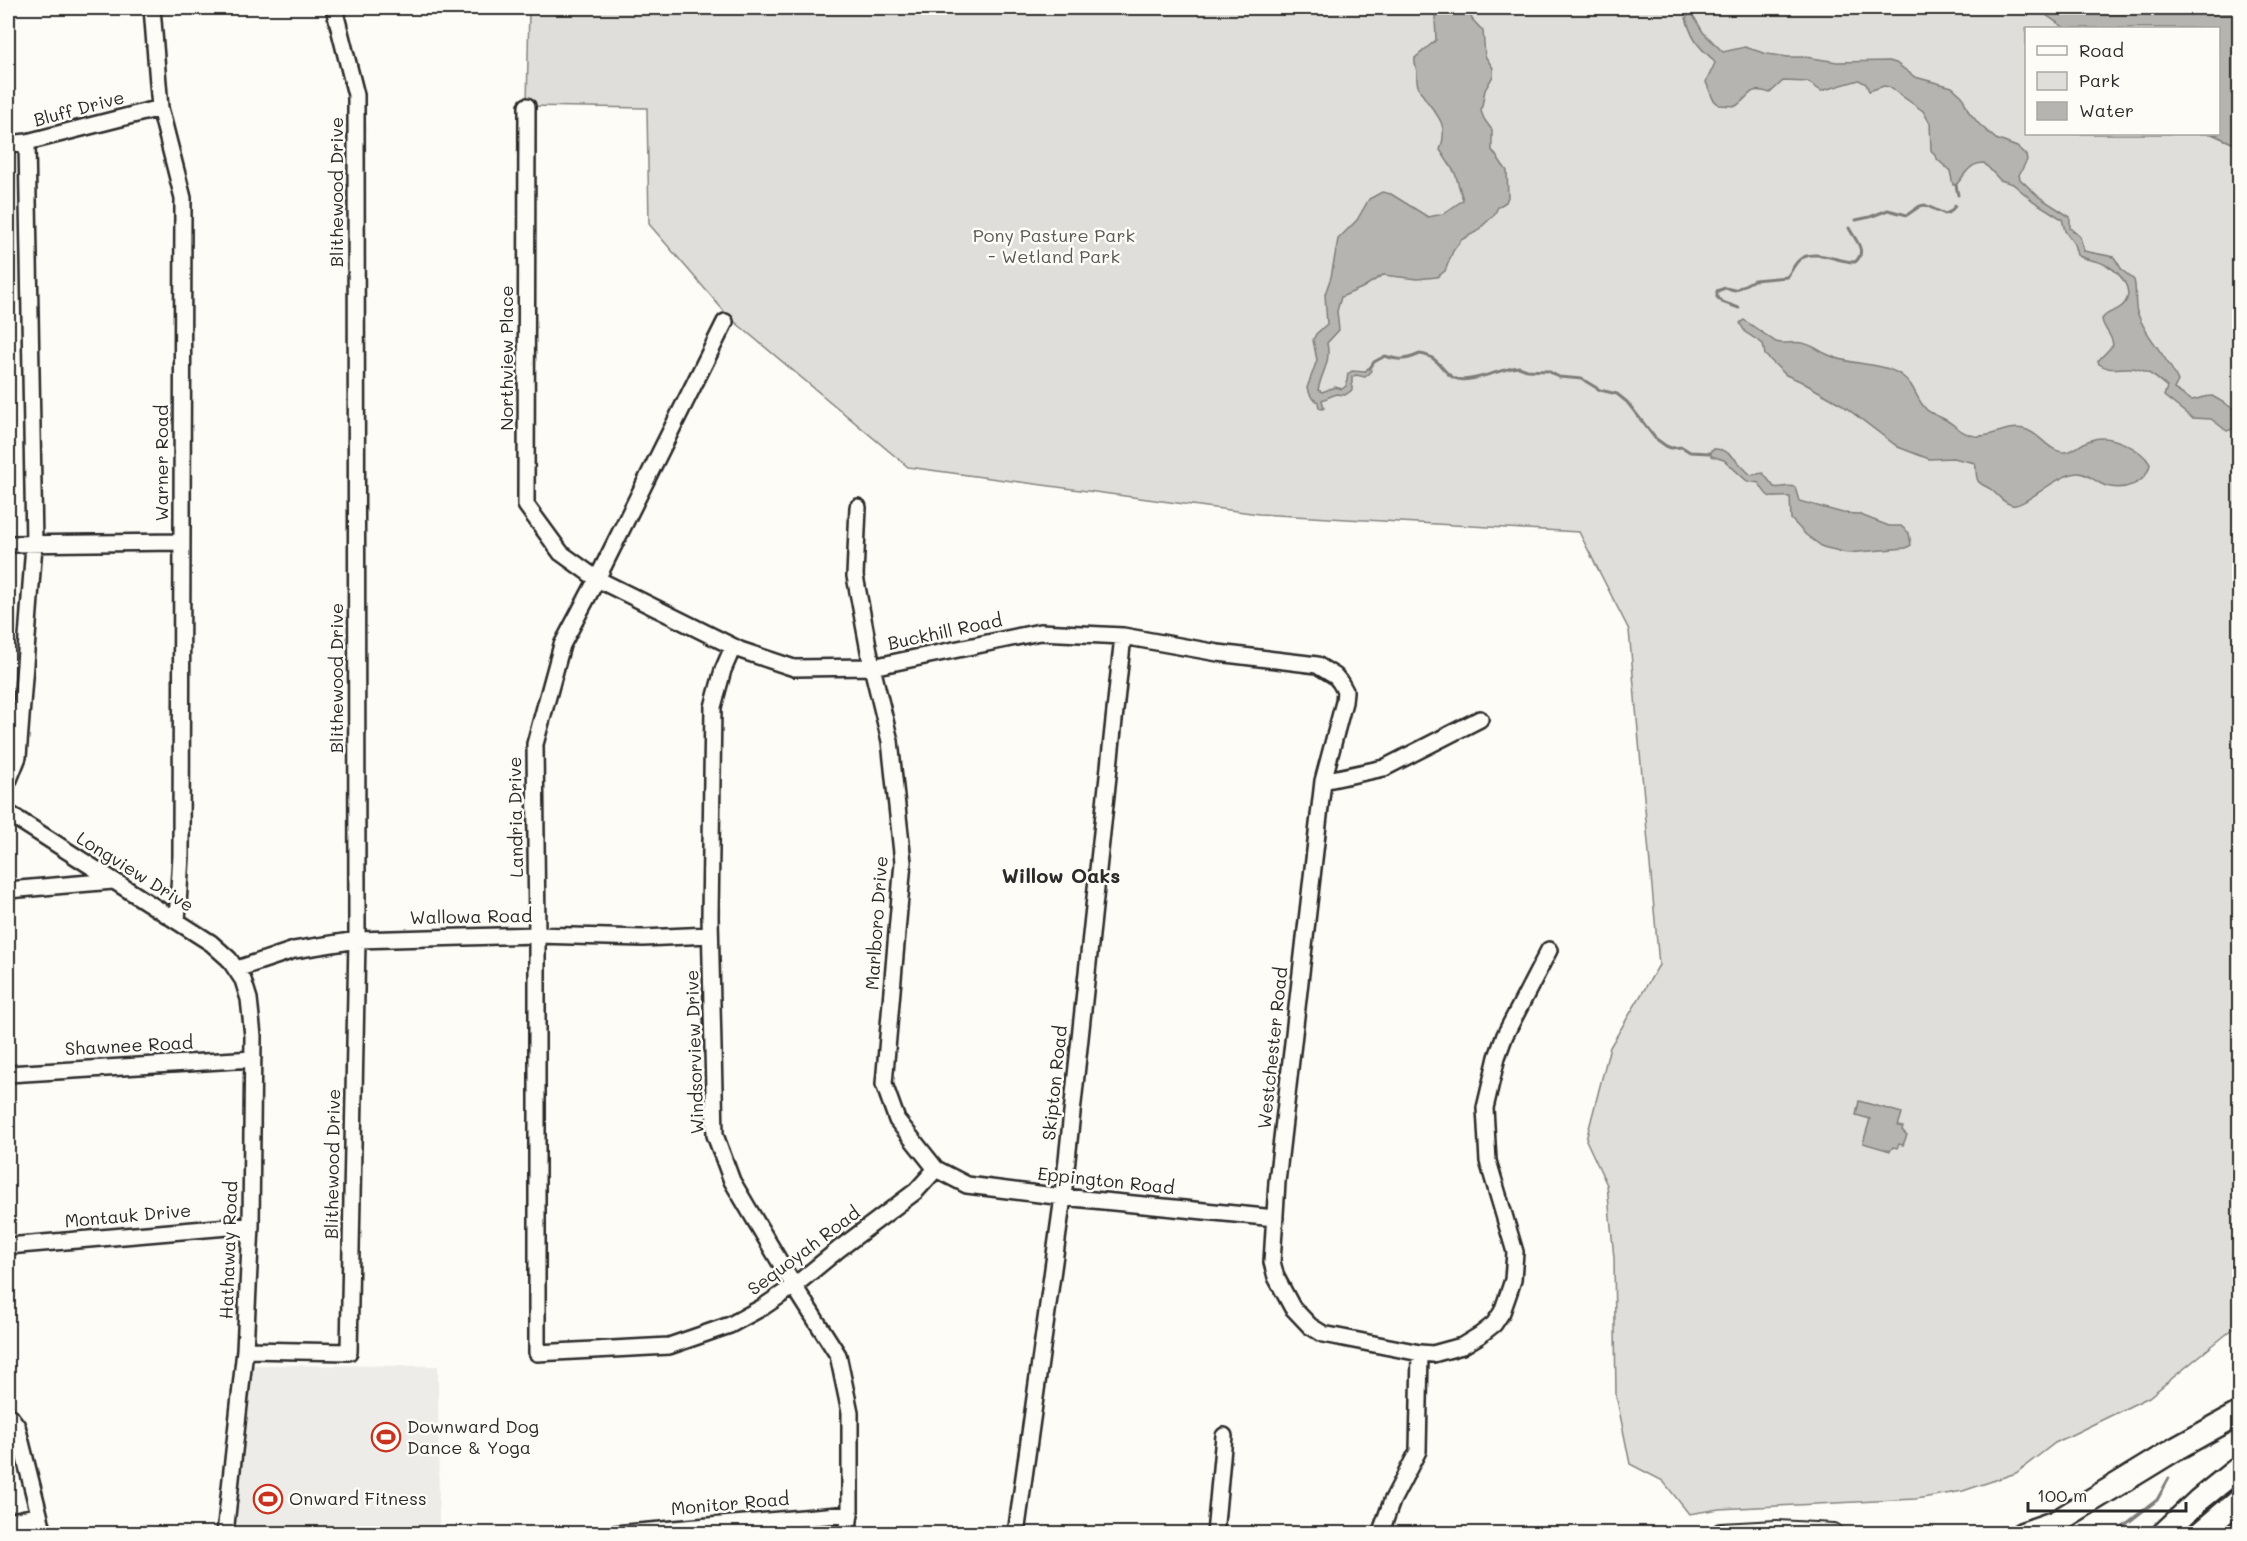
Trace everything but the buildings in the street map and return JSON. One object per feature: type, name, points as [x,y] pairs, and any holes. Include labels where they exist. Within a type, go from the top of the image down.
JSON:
[{"type":"highway","points":[[2022,1533],[2049,1528],[2177,1448],[2240,1413]]},
{"type":"highway","points":[[2163,1533],[2240,1467]]},
{"type":"highway","points":[[2203,1530],[2240,1499]]},
{"type":"main road","points":[[1721,1533],[1777,1531],[1833,1533]]},
{"type":"street","name":"Warner Road","points":[[152,8],[160,108],[183,198],[181,856],[177,921]]},
{"type":"street","name":"Blithewood Drive","points":[[245,1350],[349,1352],[357,940],[356,95],[334,8]]},
{"type":"street","name":"Northview Place","points":[[527,106],[526,505],[561,553],[597,579]]},
{"type":"street","name":"Bluff Drive","points":[[8,144],[27,142],[160,108]]},
{"type":"street","points":[[8,782],[18,757],[34,545],[27,142]]},
{"type":"street","name":"Landria Drive","points":[[537,1353],[535,744],[562,645],[725,322]]},
{"type":"street","name":"Marlboro Drive","points":[[858,507],[855,576],[872,667],[890,741],[903,862],[884,1084],[897,1120],[936,1169]]},
{"type":"street","points":[[8,544],[181,543]]},
{"type":"street","name":"Buckhill Road","points":[[597,579],[733,647],[794,668],[872,667],[1040,632],[1123,636],[1218,653],[1317,665]]},
{"type":"street","name":"Skipton Road","points":[[1016,1533],[1063,1197],[1123,636]]},
{"type":"street","name":"Windsorview Drive","points":[[733,647],[723,670],[713,707],[710,935],[715,1135],[732,1181],[794,1286],[838,1354],[850,1412],[850,1514],[847,1533]]},
{"type":"street","name":"Westchester Road","points":[[1317,665],[1335,676],[1344,691],[1344,702],[1323,781],[1272,1262],[1276,1277],[1292,1306],[1310,1326],[1323,1334],[1433,1354],[1462,1346],[1494,1324],[1502,1312],[1513,1280],[1515,1252],[1488,1161],[1485,1108],[1497,1057],[1505,1035],[1549,950]]},
{"type":"street","points":[[1323,781],[1384,768],[1480,719]]},
{"type":"street","name":"Longview Drive","points":[[8,813],[177,921],[221,951],[237,969]]},
{"type":"street","points":[[8,890],[113,881]]},
{"type":"street","name":"Wallowa Road","points":[[237,969],[294,950],[357,940],[537,935],[643,938],[710,935]]},
{"type":"street","name":"Hathaway Road","points":[[225,1533],[245,1350],[251,1225],[253,1036],[249,999],[237,969]]},
{"type":"street","name":"Shawnee Road","points":[[8,1074],[253,1059]]},
{"type":"street","name":"Eppington Road","points":[[936,1169],[967,1185],[1275,1218]]},
{"type":"street","name":"Sequoyah Road","points":[[537,1353],[669,1346],[730,1324],[763,1307],[794,1286],[916,1191],[936,1169]]},
{"type":"street","name":"Montauk Drive","points":[[8,1246],[251,1225]]},
{"type":"street","points":[[1380,1533],[1392,1502],[1418,1451],[1420,1353]]},
{"type":"street","points":[[8,1414],[16,1426],[44,1533]]},
{"type":"street","points":[[1215,1533],[1224,1437]]},
{"type":"street","name":"Monitor Road","points":[[614,1533],[850,1514]]},
{"type":"street","points":[[8,1522],[39,1515]]},
{"type":"shaded area","points":[[248,1365],[438,1366],[439,1533],[233,1534]]},
{"type":"shaded area","points":[[142,1523],[212,1532],[140,1533]]},
{"type":"green space","name":"Pony Pasture Park - Wetland Park","points":[[529,8],[2036,8],[2064,27],[2025,27],[2025,135],[2214,135],[2239,146],[2239,1324],[2149,1397],[2055,1443],[2016,1473],[1963,1491],[1916,1499],[1719,1509],[1689,1514],[1663,1481],[1630,1464],[1616,1395],[1614,1258],[1607,1185],[1586,1140],[1610,1047],[1659,965],[1629,630],[1579,532],[1259,514],[908,467],[729,317],[649,224],[647,108],[527,106]]},
{"type":"water","points":[[1437,8],[1468,8],[1472,19],[1483,31],[1485,56],[1493,68],[1493,76],[1485,90],[1481,111],[1492,130],[1492,150],[1507,171],[1508,197],[1506,202],[1498,207],[1494,215],[1476,232],[1461,240],[1453,251],[1445,271],[1437,277],[1417,279],[1383,275],[1341,297],[1337,311],[1339,330],[1327,343],[1327,362],[1318,390],[1322,392],[1335,387],[1342,389],[1346,386],[1348,374],[1352,371],[1365,372],[1368,368],[1371,370],[1365,377],[1356,375],[1352,377],[1352,390],[1345,395],[1336,394],[1322,400],[1324,408],[1322,409],[1319,408],[1318,402],[1312,398],[1307,388],[1317,360],[1313,340],[1327,324],[1325,294],[1331,277],[1338,239],[1357,220],[1369,199],[1382,192],[1391,194],[1428,217],[1443,214],[1463,200],[1455,173],[1440,150],[1443,139],[1441,122],[1422,95],[1417,82],[1415,58],[1436,40]]},
{"type":"water","points":[[2036,8],[2239,8],[2239,146],[2214,135],[2220,135],[2220,27],[2064,27]]},
{"type":"water","points":[[1691,12],[1703,32],[1723,52],[1745,47],[1767,54],[1837,62],[1889,61],[1896,63],[1915,77],[1952,87],[1962,96],[1969,112],[1979,124],[1996,139],[2017,147],[2026,155],[2027,160],[2019,175],[2020,179],[2039,197],[2070,217],[2070,228],[2080,237],[2084,251],[2114,257],[2122,270],[2134,280],[2137,312],[2178,381],[2174,389],[2191,400],[2209,396],[2217,398],[2239,412],[2239,427],[2227,431],[2211,419],[2192,418],[2164,396],[2167,387],[2147,372],[2132,368],[2107,368],[2099,364],[2098,361],[2113,345],[2102,319],[2124,304],[2128,293],[2125,282],[2113,269],[2077,255],[2074,244],[2065,231],[2062,219],[2033,201],[2013,184],[2000,180],[1984,163],[1971,167],[1956,185],[1953,185],[1950,171],[1931,150],[1930,123],[1923,111],[1889,87],[1884,86],[1869,91],[1866,84],[1859,80],[1821,91],[1808,82],[1783,81],[1770,93],[1754,91],[1736,106],[1719,105],[1713,99],[1706,82],[1715,63],[1698,45],[1692,34],[1686,18]]},
{"type":"water","points":[[1744,320],[1776,342],[1806,344],[1839,359],[1875,365],[1901,375],[1927,410],[1970,435],[1981,436],[2017,428],[2024,429],[2062,452],[2070,451],[2098,438],[2115,440],[2124,443],[2146,458],[2150,464],[2148,471],[2140,481],[2127,487],[2106,486],[2084,474],[2068,475],[2024,502],[2017,505],[2009,504],[1978,481],[1975,463],[1953,458],[1929,459],[1898,447],[1841,404],[1786,375],[1765,355],[1763,344],[1745,332],[1740,323]]},
{"type":"water","points":[[1711,450],[1730,455],[1751,475],[1763,473],[1774,487],[1795,487],[1799,501],[1843,513],[1858,514],[1889,526],[1901,526],[1909,533],[1911,545],[1906,548],[1847,553],[1823,547],[1806,535],[1791,519],[1790,497],[1769,496],[1759,483],[1747,481],[1724,460],[1711,456]]},
{"type":"water","points":[[1859,1101],[1902,1113],[1898,1126],[1903,1127],[1902,1130],[1907,1135],[1903,1145],[1899,1144],[1897,1148],[1893,1147],[1890,1151],[1863,1143],[1870,1119],[1856,1115]]},
{"type":"waterway","points":[[1683,8],[1688,15]]},
{"type":"waterway","points":[[1956,185],[1958,195]]},
{"type":"waterway","points":[[1856,220],[1888,210],[1907,215],[1925,205],[1945,214],[1955,206]]},
{"type":"waterway","points":[[1739,308],[1722,302],[1717,297],[1717,291],[1725,288],[1735,290],[1754,280],[1787,277],[1798,261],[1810,255],[1855,262],[1859,258],[1860,250],[1849,228]]},
{"type":"waterway","points":[[1370,368],[1374,362],[1385,356],[1403,359],[1420,354],[1432,358],[1449,375],[1460,380],[1519,367],[1527,370],[1548,371],[1559,377],[1582,379],[1600,390],[1617,394],[1627,402],[1655,438],[1666,446],[1682,447],[1690,452],[1710,453]]},
{"type":"waterway","points":[[2113,1534],[2157,1500],[2169,1478]]},
{"type":"place","name":"Downward Dog Dance & Yoga","points":[[386,1437]]},
{"type":"place","name":"Onward Fitness","points":[[268,1499]]},
{"type":"district","name":"Willow Oaks","points":[[1061,876]]}]
